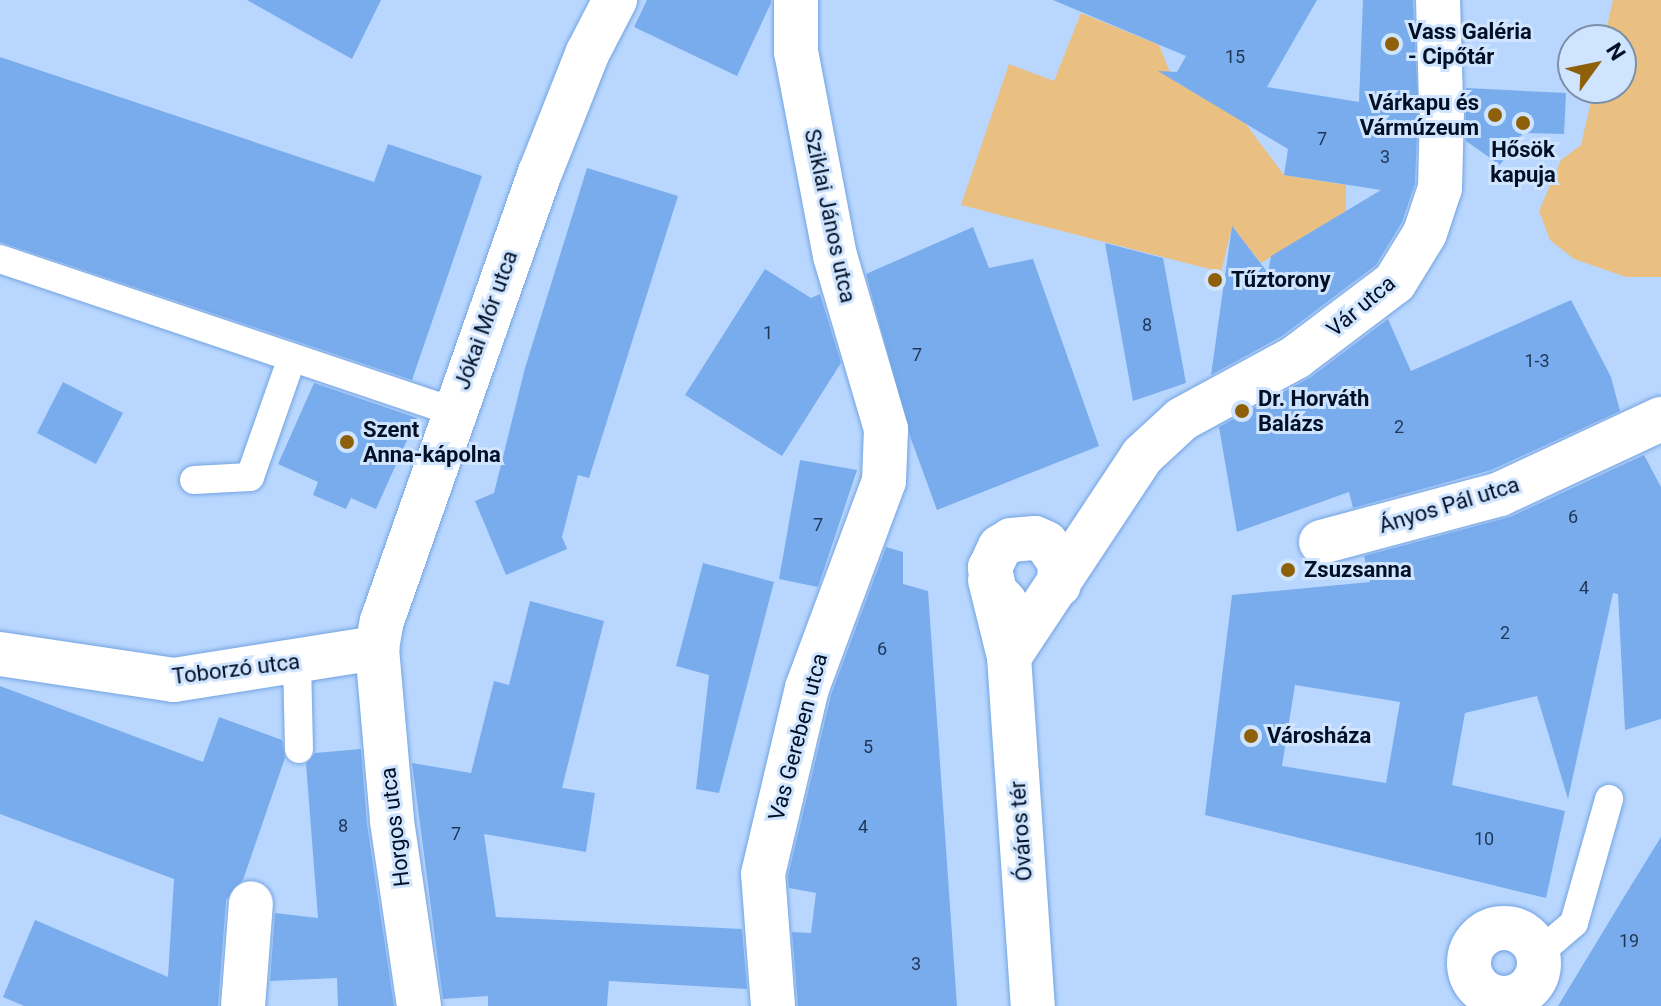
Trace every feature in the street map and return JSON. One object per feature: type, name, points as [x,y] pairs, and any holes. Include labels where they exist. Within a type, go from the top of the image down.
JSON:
[{"type":"street","name":"Jókai Mór utca","points":[[377,648],[452,411],[588,52],[615,0]]},
{"type":"street","name":"Sziklai János utca","points":[[796,0],[796,52],[835,256],[886,429]]},
{"type":"street","name":"Vár utca","points":[[1052,594],[1142,456],[1182,419],[1296,357],[1395,282],[1425,233],[1440,188],[1445,145],[1438,0]]},
{"type":"street","name":"Ányos Pál utca","points":[[1321,542],[1500,494],[1661,419]]},
{"type":"street","name":"Vas Gereben utca","points":[[773,1006],[763,874],[807,688],[884,481],[886,429]]},
{"type":"street","points":[[1009,657],[1052,594],[1060,563],[1055,552],[1035,538],[1011,540],[1000,547],[990,580],[995,592],[1013,606],[1052,594]]},
{"type":"street","name":"Óváros tér","points":[[990,580],[1009,657],[1033,1006]]},
{"type":"street","name":"Toborzó utca","points":[[0,654],[174,680],[377,648]]},
{"type":"street","name":"Horgos utca","points":[[377,648],[392,820],[419,1006]]},
{"type":"street","points":[[243,1006],[251,903]]},
{"type":"street","points":[[1476,999],[1468,958],[1490,930],[1514,928],[1525,934],[1539,953]]},
{"type":"lane","points":[[0,259],[452,411]]},
{"type":"lane","points":[[194,480],[250,477],[292,358]]},
{"type":"lane","points":[[297,661],[299,749]]},
{"type":"lane","points":[[1539,953],[1574,923],[1609,799]]},
{"type":"shaded area","points":[[1613,0],[1661,0],[1661,277],[1626,277],[1574,259],[1550,240],[1539,211],[1561,160],[1581,145],[1590,104],[1637,104],[1637,24],[1608,24]]},
{"type":"shaded area","points":[[1081,13],[1159,45],[1173,80],[1245,123],[1284,175],[1346,185],[1346,211],[1261,263],[1232,227],[1221,272],[961,205],[1009,64],[1054,81]]},
{"type":"building","points":[[247,0],[381,0],[352,59]]},
{"type":"building","points":[[647,0],[771,0],[771,3],[737,76],[634,27]]},
{"type":"building","points":[[1053,0],[1317,0],[1267,87],[1359,102],[1363,0],[1413,0],[1418,108],[1415,184],[1402,222],[1376,265],[1282,336],[1211,375],[1232,226],[1268,273],[1271,256],[1381,190],[1284,175],[1288,149],[1158,71],[1177,72],[1186,56]]},
{"type":"building","points":[[0,57],[374,182],[388,144],[482,176],[412,380],[0,242]]},
{"type":"building","name":"Hősök kapuja","points":[[1466,88],[1557,93],[1557,104],[1565,104],[1564,134],[1523,133],[1500,165],[1466,141]]},
{"type":"building","points":[[587,168],[678,196],[589,478],[578,475],[562,537],[567,549],[506,575],[475,501],[494,493],[525,368]]},
{"type":"building","points":[[973,227],[989,268],[1033,259],[1099,446],[937,510],[911,439],[866,274]]},
{"type":"building","points":[[1105,243],[1163,258],[1186,383],[1133,401]]},
{"type":"building","points":[[765,269],[811,298],[820,294],[841,363],[782,456],[685,395]]},
{"type":"building","points":[[1571,300],[1611,377],[1620,411],[1491,470],[1353,508],[1349,492],[1237,532],[1219,427],[1311,377],[1388,319],[1411,371]]},
{"type":"building","points":[[63,382],[123,413],[96,464],[37,433]]},
{"type":"building","name":"Szent Anna-kápolna","points":[[314,383],[417,418],[376,509],[351,498],[346,509],[313,495],[318,482],[278,464]]},
{"type":"building","points":[[1644,455],[1661,487],[1661,719],[1625,730],[1618,594],[1613,593],[1568,799],[1537,696],[1465,713],[1452,785],[1565,811],[1546,898],[1205,815],[1232,595],[1370,582],[1364,556],[1510,517]],"holes":[[[1295,685],[1400,702],[1386,783],[1282,766]]]},
{"type":"building","points":[[800,460],[857,470],[818,587],[779,579]]},
{"type":"building","points":[[886,547],[903,552],[903,584],[928,591],[957,1006],[798,1006],[792,932],[811,933],[816,893],[789,888],[788,876],[831,695]]},
{"type":"building","points":[[703,563],[774,582],[719,793],[696,789],[709,675],[676,666]]},
{"type":"building","points":[[530,601],[604,621],[562,788],[595,793],[586,852],[484,834],[496,917],[742,929],[747,989],[609,981],[607,1006],[488,1006],[488,996],[443,999],[412,763],[471,773],[494,681],[509,685]]},
{"type":"building","points":[[0,686],[203,762],[219,717],[282,740],[285,758],[243,880],[226,900],[218,1006],[24,1006],[3,997],[35,920],[168,977],[174,879],[0,814]]},
{"type":"building","points":[[361,749],[367,824],[394,1006],[338,1006],[337,978],[270,981],[275,913],[318,918],[306,764],[315,753]]},
{"type":"building","points":[[1661,837],[1661,1006],[1558,1006],[1627,892]]},
{"type":"place","name":"Vass Galéria - Cipőtár","points":[[1392,44]]},
{"type":"place","name":"Várkapu és Vármúzeum","points":[[1495,115]]},
{"type":"place","name":"Hősök kapuja","points":[[1523,123]]},
{"type":"place","name":"Tűztorony","points":[[1215,280]]},
{"type":"place","name":"Dr. Horváth Balázs","points":[[1242,411]]},
{"type":"place","name":"Szent Anna-kápolna","points":[[347,442]]},
{"type":"place","name":"Zsuzsanna","points":[[1288,570]]},
{"type":"place","name":"Városháza","points":[[1251,736]]}]
